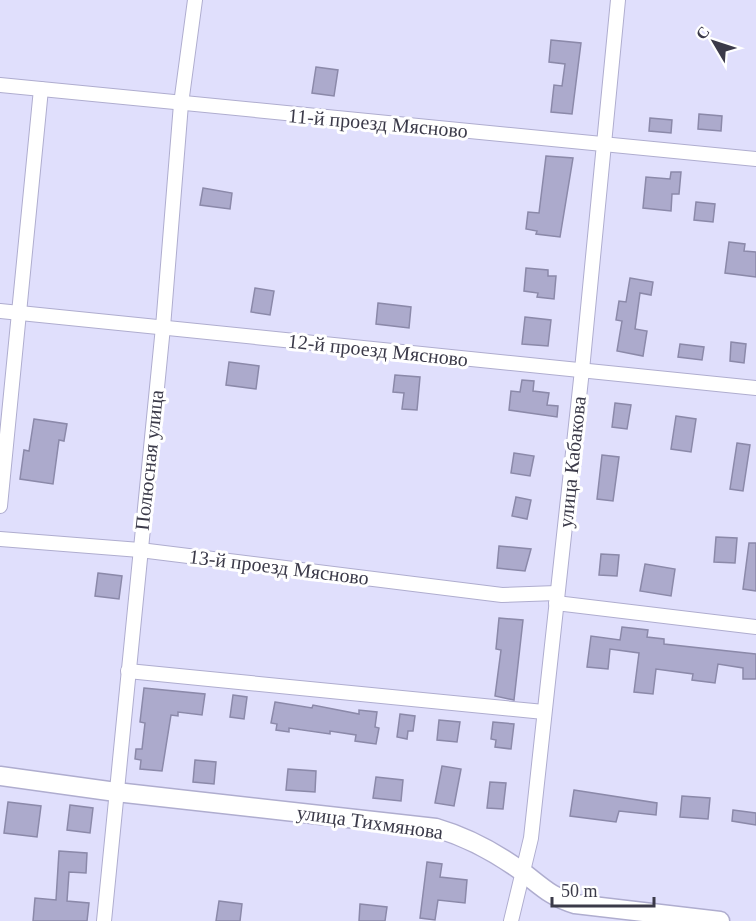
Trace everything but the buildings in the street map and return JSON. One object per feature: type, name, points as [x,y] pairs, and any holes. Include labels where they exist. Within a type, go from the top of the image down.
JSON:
[{"type":"street","name":"Полюсная улица","points":[[104,921],[163,327],[181,104],[195,0]]},
{"type":"street","name":"улица Кабакова","points":[[511,921],[531,838],[582,370],[618,0]]},
{"type":"street","name":"11-й проезд Мясново","points":[[0,85],[756,159]]},
{"type":"street","points":[[0,506],[41,89]]},
{"type":"street","name":"12-й проезд Мясново","points":[[0,311],[756,388]]},
{"type":"street","name":"13-й проезд Мясново","points":[[0,539],[140,550],[502,595],[557,598],[756,627]]},
{"type":"street","points":[[128,671],[544,712]]},
{"type":"street","name":"улица Тихмянова","points":[[0,776],[116,792],[436,828],[456,834],[524,873],[546,893],[575,904],[720,921]]}]
